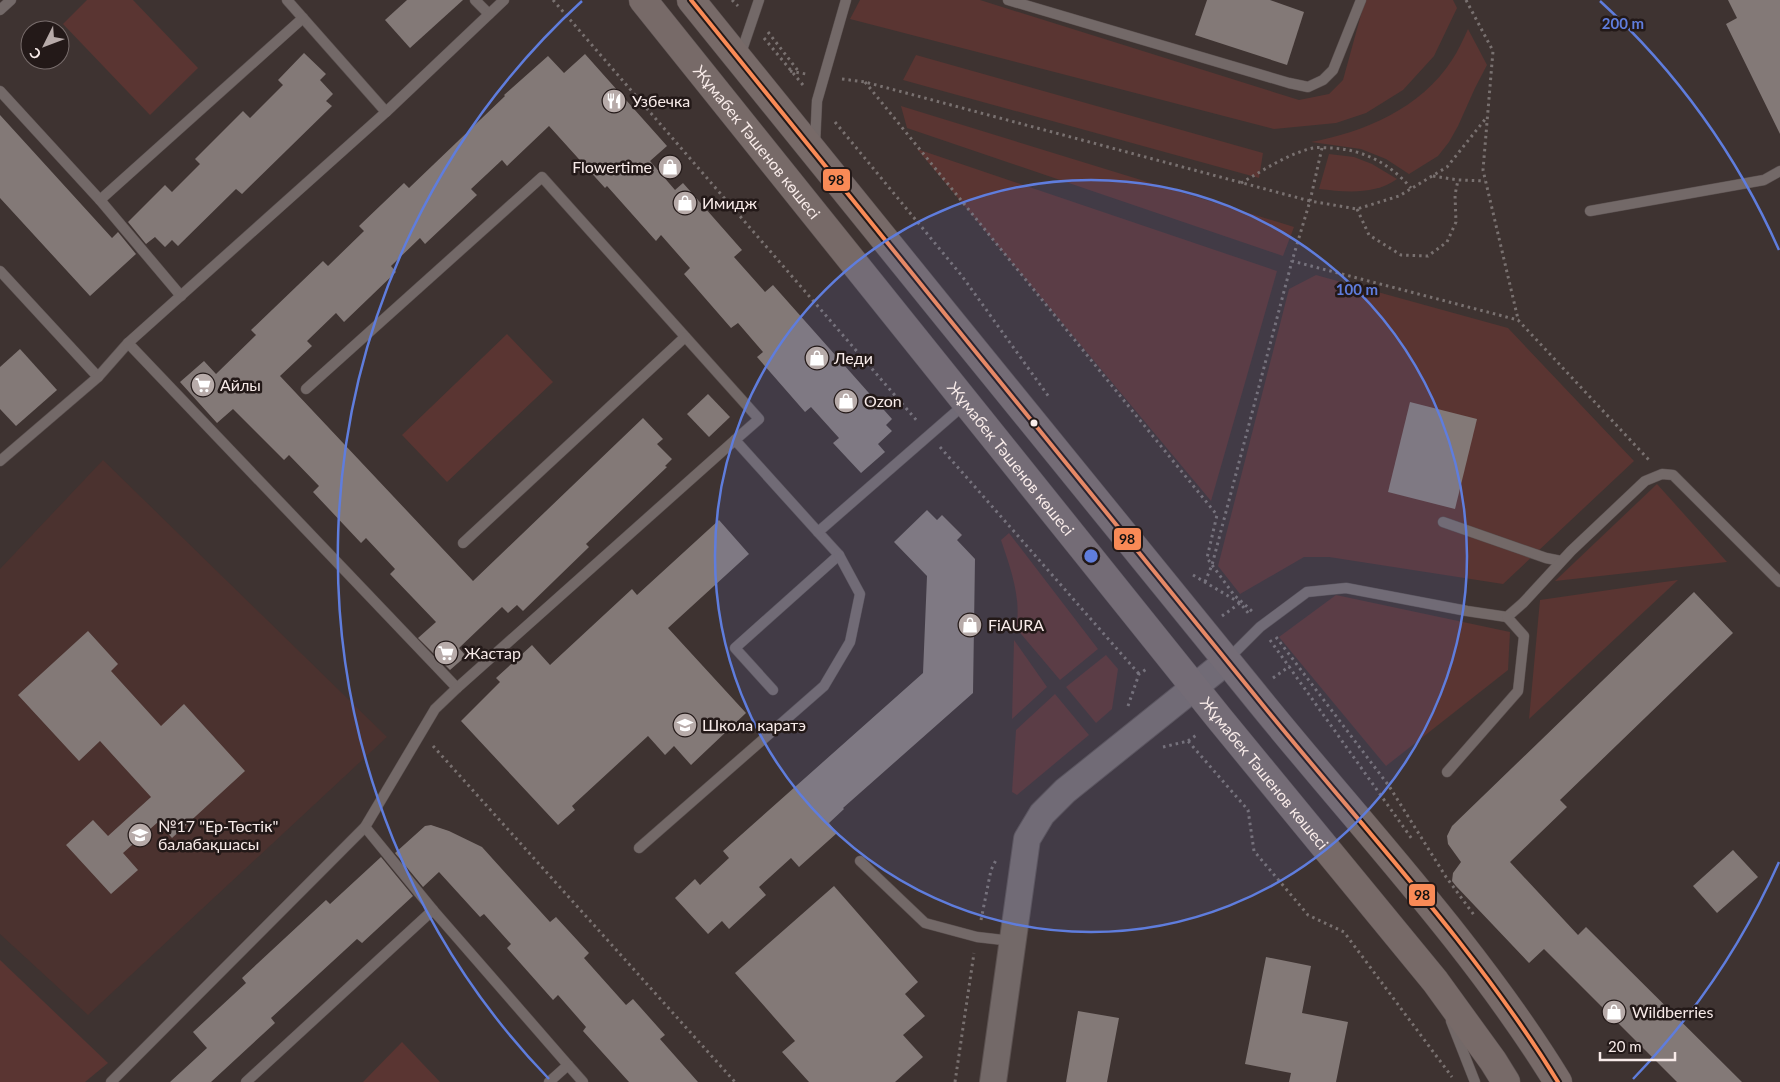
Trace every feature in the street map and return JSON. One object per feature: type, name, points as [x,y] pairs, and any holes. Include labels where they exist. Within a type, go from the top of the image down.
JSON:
[{"type":"main road","name":"Жұмабек Тәшенов көшесі","points":[[644,0],[1194,686],[1435,980],[1506,1082]]},
{"type":"main road","points":[[691,0],[1227,661],[1470,954],[1530,1037],[1558,1082]]},
{"type":"street","points":[[993,1082],[1027,839],[1042,814],[1065,791],[1136,732],[1227,661]]},
{"type":"lane","points":[[0,10],[11,0]]},
{"type":"lane","points":[[287,0],[386,112]]},
{"type":"lane","points":[[476,0],[489,14]]},
{"type":"lane","points":[[0,461],[98,377],[128,343],[386,112],[504,0]]},
{"type":"lane","points":[[739,59],[759,0]]},
{"type":"lane","points":[[814,152],[817,101],[846,0]]},
{"type":"lane","points":[[1008,0],[1308,87],[1323,80],[1333,70],[1361,0]]},
{"type":"lane","points":[[100,200],[303,18]]},
{"type":"lane","points":[[0,91],[100,200],[181,296]]},
{"type":"lane","points":[[1590,211],[1764,180],[1780,170]]},
{"type":"lane","points":[[110,1082],[365,827],[435,709],[759,418],[542,177],[306,389]]},
{"type":"lane","points":[[0,271],[98,377]]},
{"type":"lane","points":[[463,543],[685,336]]},
{"type":"lane","points":[[128,343],[457,688]]},
{"type":"lane","points":[[818,532],[967,403]]},
{"type":"lane","points":[[639,848],[824,686],[850,642],[860,594],[839,555],[735,440]]},
{"type":"lane","points":[[1507,617],[1523,603],[1561,561],[1645,481],[1662,474],[1673,474],[1780,582]]},
{"type":"lane","points":[[1443,522],[1546,558],[1561,561]]},
{"type":"lane","points":[[773,690],[735,648],[839,555]]},
{"type":"lane","points":[[1227,661],[1265,623],[1308,592],[1346,588],[1467,612],[1507,617],[1524,636],[1518,691],[1447,772]]},
{"type":"lane","points":[[365,827],[433,910],[583,1082]]},
{"type":"lane","points":[[860,861],[925,922],[977,937],[1013,941]]},
{"type":"lane","points":[[246,1082],[433,910]]},
{"type":"lane","points":[[1435,980],[1475,1082]]},
{"type":"lane","points":[[549,1082],[568,1065]]},
{"type":"path","points":[[553,0],[1139,674],[1125,717],[1150,750],[1188,741],[1248,810],[1254,851],[1308,915],[1344,932],[1456,1082]]},
{"type":"path","points":[[732,0],[753,18],[800,72]]},
{"type":"path","points":[[1466,0],[1493,50],[1483,170],[1518,320],[1662,474]]},
{"type":"path","points":[[753,18],[789,71],[817,101],[962,276],[1049,397]]},
{"type":"path","points":[[789,71],[865,82],[1310,201],[1357,209],[1399,196],[1447,167],[1487,116]]},
{"type":"path","points":[[865,82],[1217,515],[1207,558],[1234,594],[1265,623],[1388,786],[1446,877],[1480,922]]},
{"type":"path","points":[[1241,183],[1282,159],[1314,147],[1337,149],[1370,156],[1398,174],[1411,188]]},
{"type":"path","points":[[1205,582],[1212,565],[1292,261],[1310,201],[1322,148]]},
{"type":"path","points":[[1432,176],[1458,180],[1485,181]]},
{"type":"path","points":[[1357,209],[1370,235],[1401,255],[1428,256],[1447,242],[1456,222],[1455,195],[1458,180]]},
{"type":"path","points":[[1292,261],[1518,320]]},
{"type":"path","points":[[1189,573],[1240,603]]},
{"type":"path","points":[[421,733],[735,1082]]},
{"type":"shaded area","points":[[87,0],[133,0],[198,68],[150,115],[70,31],[70,20],[67,20]]},
{"type":"shaded area","points":[[860,0],[980,0],[1299,100],[1329,94],[1343,80],[1365,0],[1453,0],[1457,8],[1434,56],[1403,90],[1366,113],[1336,123],[1274,129],[850,19]]},
{"type":"shaded area","points":[[1468,29],[1487,65],[1458,126],[1438,156],[1409,174],[1386,159],[1361,149],[1311,142],[1351,132],[1390,115],[1408,104],[1439,77],[1454,57]]},
{"type":"shaded area","points":[[916,55],[1263,153],[1259,178],[903,80]]},
{"type":"shaded area","points":[[901,106],[1294,227],[1283,256],[907,128]]},
{"type":"shaded area","points":[[917,149],[1277,271],[1211,501]]},
{"type":"shaded area","points":[[1329,154],[1354,157],[1372,164],[1397,179],[1379,188],[1370,190],[1339,191],[1319,189]]},
{"type":"shaded area","points":[[1316,275],[1508,328],[1634,461],[1503,584],[1329,557],[1304,557],[1240,594],[1218,566],[1289,289]]},
{"type":"shaded area","points":[[507,334],[553,382],[447,482],[402,435]]},
{"type":"shaded area","name":"№17 \"Ер-Төстік\" балабақшасы","points":[[103,460],[387,737],[88,1015],[0,934],[0,569]]},
{"type":"shaded area","points":[[1657,484],[1727,562],[1555,581]]},
{"type":"shaded area","points":[[1009,533],[1098,649],[1060,680],[1016,628],[1016,595],[1001,540]]},
{"type":"shaded area","points":[[1678,580],[1529,719],[1540,600]]},
{"type":"shaded area","points":[[1336,595],[1510,632],[1508,670],[1386,766],[1279,637]]},
{"type":"shaded area","points":[[1014,640],[1047,687],[1012,719]]},
{"type":"shaded area","points":[[1106,655],[1118,669],[1112,709],[1096,723],[1066,687]]},
{"type":"shaded area","points":[[1055,694],[1089,735],[1017,795],[1012,792],[1016,730]]},
{"type":"shaded area","points":[[0,960],[108,1063],[85,1082],[0,1082]]},
{"type":"shaded area","points":[[402,1042],[440,1082],[363,1082]]},
{"type":"building","points":[[407,0],[463,0],[410,48],[385,20]]},
{"type":"building","points":[[1207,0],[1270,0],[1304,12],[1287,65],[1195,35]]},
{"type":"building","points":[[1728,0],[1780,0],[1780,134],[1726,24],[1737,18]]},
{"type":"building","points":[[304,53],[326,74],[320,80],[333,94],[326,101],[332,106],[242,194],[236,189],[178,246],[172,240],[165,247],[155,237],[146,244],[128,222],[165,185],[172,192],[200,164],[195,159],[243,111],[250,118],[283,85],[278,80]]},
{"type":"building","points":[[585,54],[667,146],[650,161],[675,190],[683,183],[742,250],[734,257],[765,292],[773,285],[892,419],[886,425],[892,431],[878,444],[885,452],[861,473],[833,443],[839,438],[811,407],[805,412],[757,357],[763,352],[738,323],[731,328],[684,274],[690,268],[661,235],[656,241],[607,186],[605,188],[549,126],[507,166],[502,160],[471,189],[477,195],[425,244],[420,238],[391,266],[396,272],[344,322],[336,313],[307,341],[312,346],[280,376],[473,581],[643,418],[663,439],[657,444],[672,459],[665,466],[667,467],[586,544],[589,547],[523,611],[517,605],[508,613],[502,607],[459,648],[466,656],[450,670],[418,638],[436,622],[390,574],[395,569],[366,538],[361,543],[313,492],[319,486],[289,455],[284,460],[233,409],[217,423],[180,382],[204,361],[216,374],[256,335],[251,330],[323,261],[328,266],[364,231],[359,226],[404,183],[409,188],[504,95],[548,56],[564,73]]},
{"type":"building","points":[[0,115],[112,238],[118,232],[136,254],[90,296],[0,198]]},
{"type":"building","points":[[20,349],[57,390],[16,426],[0,409],[0,367]]},
{"type":"building","points":[[708,394],[730,417],[709,437],[687,414]]},
{"type":"building","points":[[1410,402],[1477,419],[1455,509],[1388,492]]},
{"type":"building","points":[[927,510],[937,520],[942,515],[962,535],[957,540],[975,559],[973,693],[843,808],[829,823],[837,833],[799,867],[791,858],[759,887],[766,895],[729,929],[722,921],[708,934],[675,898],[695,879],[700,885],[729,858],[723,851],[923,673],[927,576],[894,542]]},
{"type":"building","points":[[719,520],[749,554],[668,628],[746,713],[691,765],[674,746],[665,755],[648,736],[572,806],[575,810],[558,825],[461,721],[500,682],[496,678],[532,645],[550,665],[632,589],[637,595]]},
{"type":"building","points":[[1694,592],[1733,633],[1560,800],[1567,807],[1510,862],[1578,935],[1586,927],[1742,1082],[1677,1082],[1544,949],[1529,963],[1452,881],[1453,873],[1461,862],[1448,844],[1447,836],[1452,826]]},
{"type":"building","points":[[88,631],[118,664],[111,671],[161,726],[184,704],[245,771],[172,838],[158,822],[123,853],[138,870],[111,894],[66,845],[93,820],[108,836],[151,797],[100,741],[79,761],[18,695]]},
{"type":"building","points":[[431,825],[449,831],[482,847],[550,922],[556,917],[589,953],[584,958],[626,1005],[633,999],[665,1035],[660,1039],[698,1082],[629,1082],[583,1031],[586,1027],[558,995],[553,1000],[507,948],[511,944],[484,914],[480,917],[439,872],[423,887],[395,853],[425,826]]},
{"type":"building","points":[[1733,850],[1758,877],[1717,913],[1693,886]]},
{"type":"building","points":[[381,857],[413,896],[362,943],[357,939],[271,1018],[275,1023],[211,1082],[170,1082],[207,1048],[193,1032],[246,983],[242,978],[326,900],[330,904]]},
{"type":"building","points":[[834,886],[918,982],[905,994],[925,1016],[903,1035],[923,1057],[895,1082],[809,1082],[782,1052],[795,1041],[735,973]]},
{"type":"building","points":[[1266,957],[1311,966],[1302,1013],[1348,1022],[1336,1082],[1289,1082],[1291,1073],[1245,1064]]},
{"type":"building","points":[[1078,1011],[1119,1018],[1107,1082],[1066,1082]]},
{"type":"transit line","name":"98","points":[[691,0],[1292,741],[1451,931],[1489,980],[1558,1082]]},
{"type":"place","name":"Узбечка","points":[[614,101]]},
{"type":"place","name":"Flowertime","points":[[670,167]]},
{"type":"place","name":"Имидж","points":[[685,203]]},
{"type":"place","name":"Леди","points":[[817,358]]},
{"type":"place","name":"Айлы","points":[[203,385]]},
{"type":"place","name":"Ozon","points":[[846,401]]},
{"type":"place","name":"FiAURA","points":[[970,625]]},
{"type":"place","name":"Жастар","points":[[446,653]]},
{"type":"place","name":"Школа каратэ","points":[[685,725]]},
{"type":"place","name":"№17 \"Ер-Төстік\" балабақшасы","points":[[140,835]]},
{"type":"place","name":"Wildberries","points":[[1614,1012]]}]
